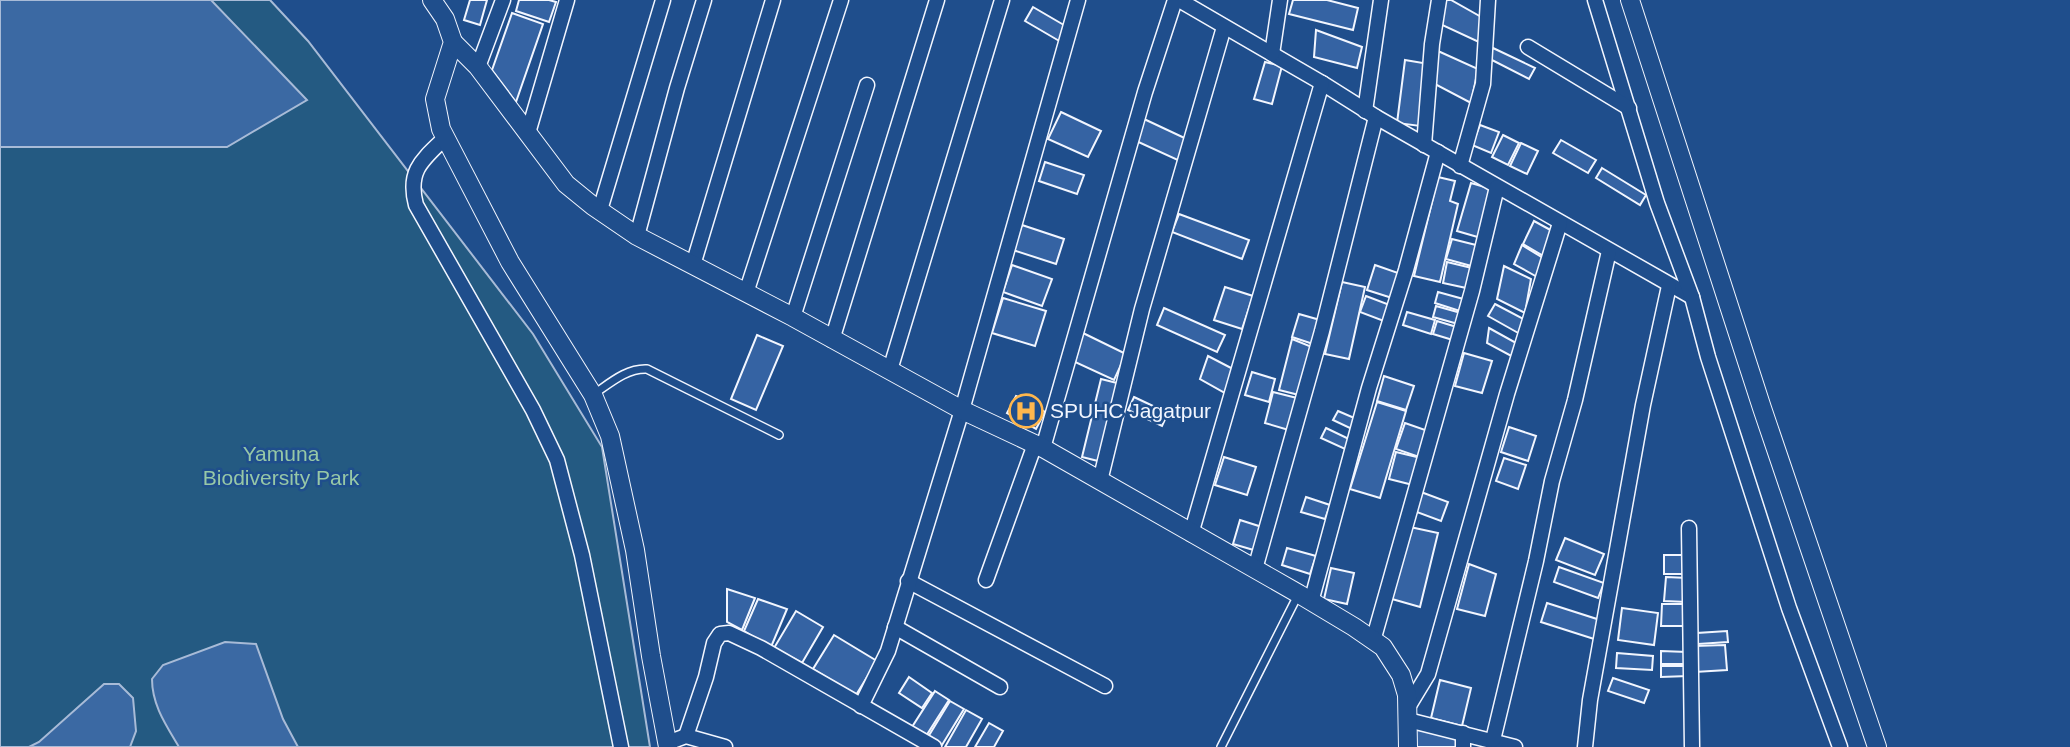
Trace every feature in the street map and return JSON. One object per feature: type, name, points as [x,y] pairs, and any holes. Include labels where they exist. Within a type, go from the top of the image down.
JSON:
[{"type":"street","points":[[432,0],[445,19],[453,43],[478,67],[566,184],[638,236],[962,410],[1039,446],[1305,598],[1383,647],[1401,675],[1408,714],[1408,747]]},
{"type":"street","points":[[478,67],[503,0]]},
{"type":"street","points":[[528,133],[567,0]]},
{"type":"street","points":[[600,210],[663,0]]},
{"type":"street","points":[[638,236],[677,88],[704,0]]},
{"type":"street","points":[[694,265],[772,0]]},
{"type":"street","points":[[746,293],[841,0]]},
{"type":"street","points":[[832,340],[937,0]]},
{"type":"street","points":[[890,370],[1002,0]]},
{"type":"street","points":[[861,706],[888,651],[962,410],[1079,0]]},
{"type":"street","points":[[986,580],[1039,446],[1145,92],[1177,0],[1460,166],[1692,297]]},
{"type":"street","points":[[1272,54],[1280,0]]},
{"type":"street","points":[[1255,569],[1325,318],[1370,114],[1381,0]]},
{"type":"street","points":[[1424,145],[1432,44],[1439,0]]},
{"type":"street","points":[[1460,166],[1483,84],[1488,0]]},
{"type":"street","points":[[1595,0],[1657,203],[1692,297],[1708,357],[1789,608],[1840,747]]},
{"type":"street","points":[[1630,0],[1762,408],[1878,747]]},
{"type":"street","points":[[1100,481],[1142,309],[1224,27]]},
{"type":"street","points":[[453,43],[435,99],[441,129],[510,262],[593,395],[610,436],[623,487],[668,745],[686,736],[724,747]]},
{"type":"street","points":[[1528,47],[1629,108]]},
{"type":"street","points":[[1191,534],[1322,83]]},
{"type":"street","points":[[793,317],[867,85]]},
{"type":"street","points":[[445,138],[418,168],[412,187],[416,205],[533,410],[557,460],[582,555],[621,747]]},
{"type":"street","points":[[1305,598],[1406,270],[1438,152]]},
{"type":"street","points":[[1373,641],[1472,291],[1497,187]]},
{"type":"street","points":[[1408,714],[1428,674],[1507,394],[1560,223]]},
{"type":"street","points":[[1493,740],[1536,561],[1552,481],[1575,400],[1609,251]]},
{"type":"street","points":[[1585,747],[1590,700],[1641,418],[1669,286]]},
{"type":"street","points":[[1689,528],[1692,747]]},
{"type":"street","points":[[908,581],[1105,686]]},
{"type":"street","points":[[895,627],[1000,687]]},
{"type":"street","points":[[686,736],[706,677],[714,643],[720,634],[729,633],[761,648],[934,747]]},
{"type":"street","points":[[1408,714],[1463,740],[1493,740],[1515,747]]},
{"type":"lane","points":[[593,395],[623,375],[638,369],[647,369],[779,435]]},
{"type":"lane","points":[[1221,747],[1305,598]]},
{"type":"green space","name":"Yamuna Biodiversity Park","points":[[0,0],[270,0],[308,41],[533,334],[602,447],[650,747],[0,747]]},
{"type":"shaded area","points":[[0,0],[211,0],[307,100],[227,147],[0,147]]},
{"type":"shaded area","points":[[225,642],[256,644],[283,719],[298,747],[179,747],[157,706],[152,679],[163,665]]},
{"type":"shaded area","points":[[104,684],[119,684],[133,698],[136,731],[130,747],[29,747],[39,742]]},
{"type":"building","points":[[470,0],[487,0],[480,25],[464,20]]},
{"type":"building","points":[[519,0],[556,2],[549,22],[516,11]]},
{"type":"building","points":[[1293,0],[1327,0],[1358,8],[1353,30],[1289,14]]},
{"type":"building","points":[[1443,0],[1451,0],[1483,18],[1481,43],[1440,24]]},
{"type":"building","points":[[1033,7],[1069,28],[1061,42],[1025,21]]},
{"type":"building","points":[[512,13],[543,24],[516,102],[492,70]]},
{"type":"building","points":[[1316,30],[1362,47],[1357,68],[1314,57]]},
{"type":"building","points":[[1493,48],[1535,68],[1529,79],[1488,58]]},
{"type":"building","points":[[1438,51],[1478,69],[1471,103],[1431,82]]},
{"type":"building","points":[[1405,60],[1429,64],[1420,126],[1397,123]]},
{"type":"building","points":[[1265,62],[1282,66],[1272,104],[1254,99]]},
{"type":"building","points":[[1061,112],[1101,131],[1088,157],[1048,139]]},
{"type":"building","points":[[1144,119],[1191,141],[1182,162],[1134,140]]},
{"type":"building","points":[[1480,125],[1499,132],[1491,153],[1472,145]]},
{"type":"building","points":[[1503,135],[1519,143],[1508,165],[1492,157]]},
{"type":"building","points":[[1561,140],[1596,160],[1588,173],[1553,153]]},
{"type":"building","points":[[1521,143],[1538,151],[1527,174],[1510,166]]},
{"type":"building","points":[[1045,162],[1084,175],[1077,194],[1039,181]]},
{"type":"building","points":[[1602,168],[1646,195],[1640,205],[1596,178]]},
{"type":"building","points":[[1438,177],[1455,181],[1450,201],[1458,204],[1440,282],[1414,276]]},
{"type":"building","points":[[1471,183],[1495,190],[1481,238],[1457,231]]},
{"type":"building","points":[[1179,214],[1249,240],[1242,259],[1172,232]]},
{"type":"building","points":[[1534,221],[1556,233],[1545,257],[1523,244]]},
{"type":"building","points":[[1022,225],[1064,239],[1056,264],[1013,250]]},
{"type":"building","points":[[1452,239],[1480,246],[1475,267],[1446,259]]},
{"type":"building","points":[[1522,245],[1548,261],[1539,278],[1514,264]]},
{"type":"building","points":[[1447,262],[1476,269],[1471,289],[1443,283]]},
{"type":"building","points":[[1012,265],[1052,279],[1042,306],[1003,292]]},
{"type":"building","points":[[1375,265],[1401,274],[1392,298],[1367,290]]},
{"type":"building","points":[[1504,266],[1531,279],[1525,313],[1497,299]]},
{"type":"building","points":[[1342,282],[1365,287],[1349,359],[1325,354]]},
{"type":"building","points":[[1225,287],[1253,296],[1242,329],[1214,320]]},
{"type":"building","points":[[1438,292],[1467,300],[1463,312],[1435,303]]},
{"type":"building","points":[[1366,296],[1395,307],[1389,323],[1360,312]]},
{"type":"building","points":[[1003,298],[1046,311],[1035,346],[992,333]]},
{"type":"building","points":[[1495,304],[1527,321],[1520,334],[1488,316]]},
{"type":"building","points":[[1436,306],[1461,313],[1458,324],[1433,317]]},
{"type":"building","points":[[1164,308],[1225,335],[1217,352],[1157,325]]},
{"type":"building","points":[[1407,312],[1435,320],[1431,334],[1403,325]]},
{"type":"building","points":[[1299,314],[1320,320],[1313,344],[1292,337]]},
{"type":"building","points":[[1437,321],[1460,328],[1456,341],[1433,334]]},
{"type":"building","points":[[1489,328],[1518,344],[1515,358],[1487,343]]},
{"type":"building","points":[[1083,333],[1126,354],[1114,380],[1075,362]]},
{"type":"building","points":[[757,335],[783,346],[756,410],[731,399]]},
{"type":"building","points":[[1292,339],[1312,347],[1299,395],[1279,390]]},
{"type":"building","points":[[1464,353],[1492,361],[1482,393],[1455,386]]},
{"type":"building","points":[[1208,356],[1235,370],[1225,393],[1200,379]]},
{"type":"building","points":[[1252,372],[1275,379],[1269,402],[1245,395]]},
{"type":"building","points":[[1384,376],[1414,386],[1406,410],[1377,401]]},
{"type":"building","points":[[1101,379],[1121,384],[1102,462],[1082,457]]},
{"type":"building","points":[[1273,392],[1301,399],[1292,431],[1265,423]]},
{"type":"building","points":[[1016,396],[1045,412],[1036,429],[1007,413]]},
{"type":"building","points":[[1134,397],[1168,413],[1162,426],[1128,410]]},
{"type":"building","points":[[1377,402],[1406,411],[1380,498],[1350,489]]},
{"type":"building","points":[[1338,411],[1359,420],[1354,430],[1333,420]]},
{"type":"building","points":[[1405,423],[1431,432],[1422,458],[1396,449]]},
{"type":"building","points":[[1509,427],[1536,436],[1528,461],[1501,452]]},
{"type":"building","points":[[1326,428],[1349,439],[1345,449],[1321,438]]},
{"type":"building","points":[[1396,452],[1421,458],[1413,485],[1389,479]]},
{"type":"building","points":[[1224,457],[1256,467],[1247,495],[1215,485]]},
{"type":"building","points":[[1504,458],[1526,465],[1518,489],[1496,481]]},
{"type":"building","points":[[1421,492],[1448,502],[1441,521],[1414,511]]},
{"type":"building","points":[[1306,497],[1330,505],[1325,519],[1301,512]]},
{"type":"building","points":[[1240,520],[1265,528],[1257,551],[1233,544]]},
{"type":"building","points":[[1410,527],[1438,533],[1420,607],[1392,599]]},
{"type":"building","points":[[1565,538],[1604,554],[1595,575],[1556,560]]},
{"type":"building","points":[[1287,548],[1316,556],[1310,574],[1282,565]]},
{"type":"building","points":[[1664,555],[1686,555],[1686,574],[1664,574]]},
{"type":"building","points":[[1469,564],[1496,574],[1485,616],[1457,609]]},
{"type":"building","points":[[1559,567],[1604,583],[1598,598],[1554,582]]},
{"type":"building","points":[[1331,568],[1354,573],[1347,604],[1324,599]]},
{"type":"building","points":[[1666,577],[1688,578],[1687,602],[1664,601]]},
{"type":"building","points":[[727,589],[755,598],[742,630],[727,622]]},
{"type":"building","points":[[758,599],[787,609],[771,647],[744,631]]},
{"type":"building","points":[[1547,603],[1600,620],[1594,639],[1541,622]]},
{"type":"building","points":[[1662,604],[1688,604],[1688,626],[1661,626]]},
{"type":"building","points":[[1622,608],[1658,613],[1654,645],[1618,640]]},
{"type":"building","points":[[796,611],[823,627],[802,663],[774,648]]},
{"type":"building","points":[[1727,631],[1728,642],[1698,644],[1697,633]]},
{"type":"building","points":[[834,635],[877,661],[856,695],[813,669]]},
{"type":"building","points":[[1725,645],[1727,670],[1695,672],[1694,646]]},
{"type":"building","points":[[1661,651],[1687,652],[1687,664],[1661,664]]},
{"type":"building","points":[[1617,653],[1653,656],[1652,670],[1616,668]]},
{"type":"building","points":[[1661,666],[1688,666],[1688,676],[1661,677]]},
{"type":"building","points":[[909,677],[932,693],[922,708],[899,693]]},
{"type":"building","points":[[1613,678],[1649,690],[1644,703],[1608,691]]},
{"type":"building","points":[[1440,680],[1471,688],[1462,726],[1431,718]]},
{"type":"building","points":[[935,691],[949,700],[926,736],[912,727]]},
{"type":"building","points":[[950,701],[964,709],[942,745],[928,737]]},
{"type":"building","points":[[966,710],[982,719],[966,747],[945,747]]},
{"type":"building","points":[[989,723],[1003,731],[994,747],[975,747]]},
{"type":"building","points":[[1410,728],[1460,738],[1459,747],[1412,747]]},
{"type":"place","name":"SPUHC Jagatpur","points":[[1026,411]]}]
